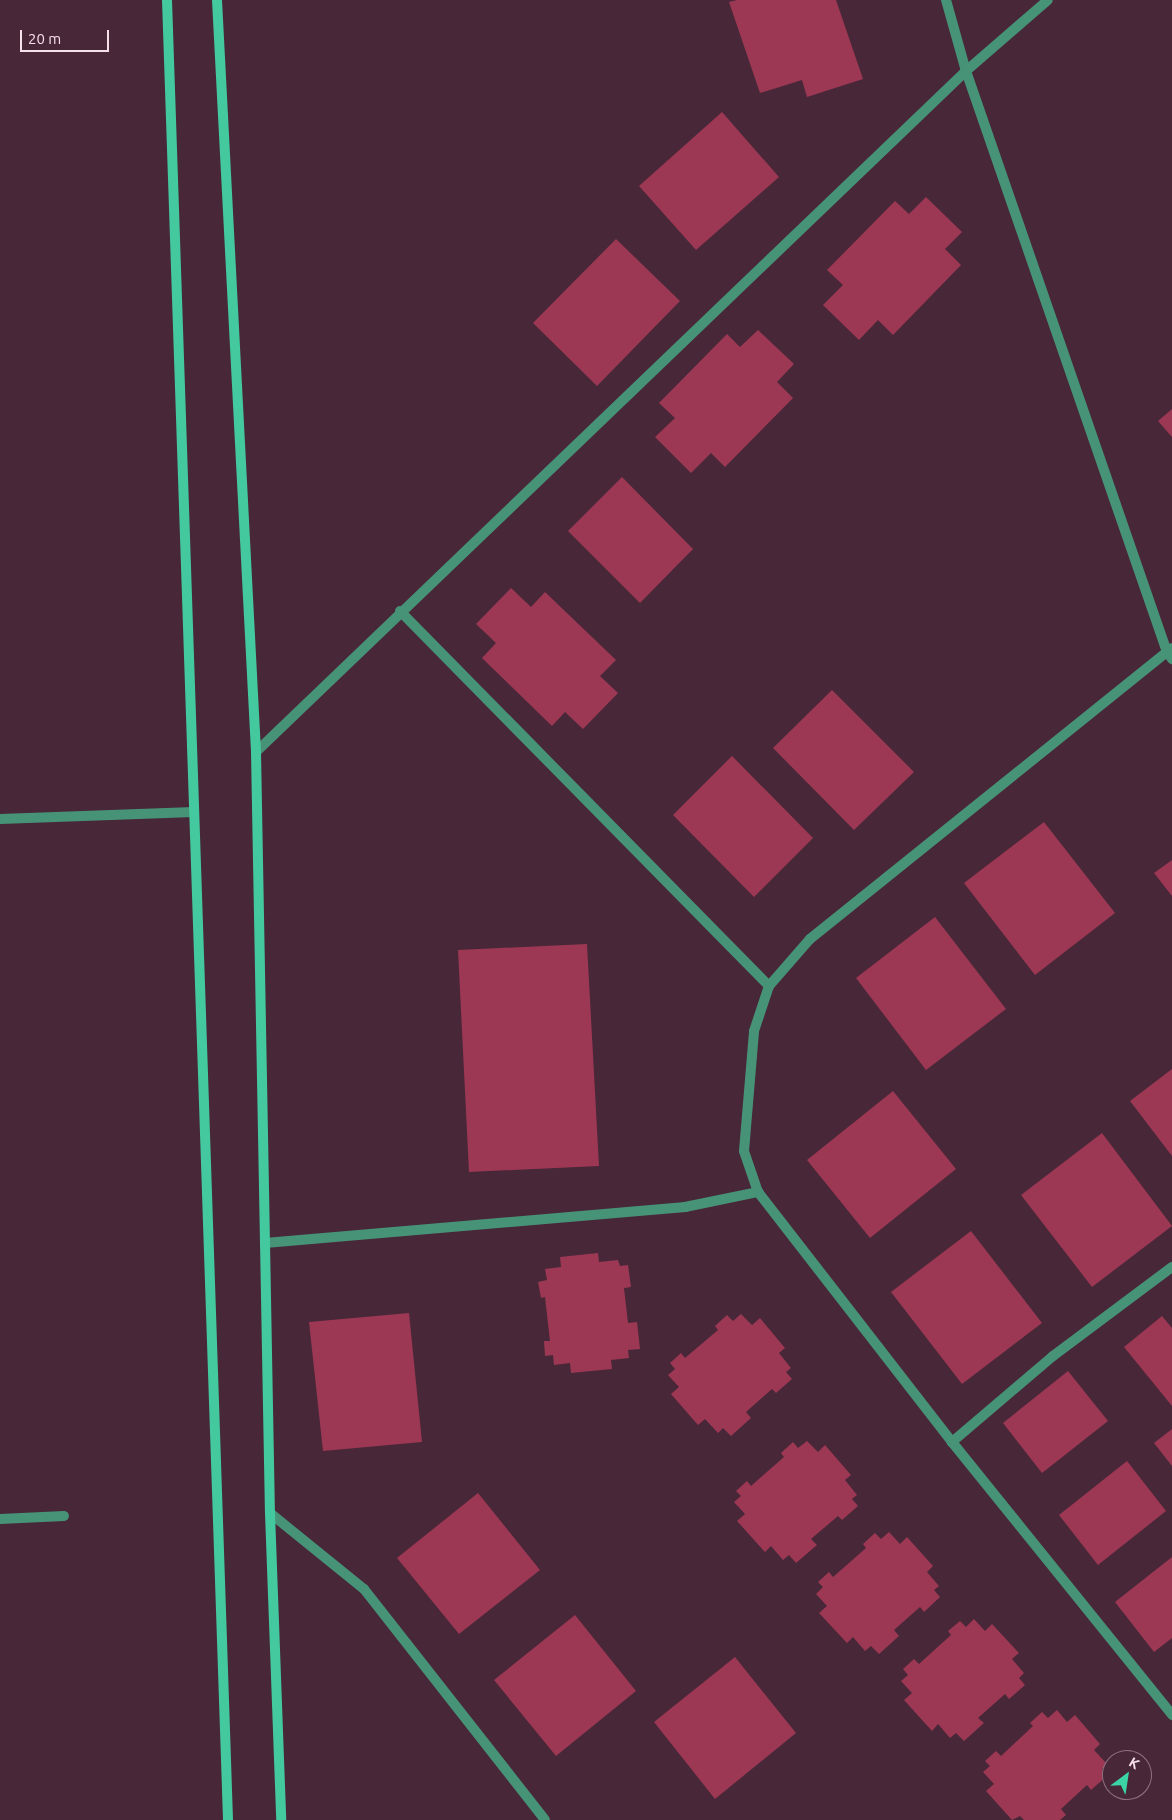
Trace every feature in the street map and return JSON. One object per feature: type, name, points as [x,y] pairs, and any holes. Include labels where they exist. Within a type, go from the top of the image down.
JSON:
[{"type":"street","points":[[167,0],[228,1820]]},
{"type":"street","points":[[217,0],[256,752],[270,1513],[281,1820]]},
{"type":"street","points":[[946,0],[966,71],[1170,653],[810,939],[770,986],[754,1031],[744,1151],[758,1192],[952,1442],[1172,1716]]},
{"type":"street","points":[[256,752],[400,611],[966,71],[1048,0]]},
{"type":"street","points":[[400,611],[770,986]]},
{"type":"street","points":[[0,819],[194,812]]},
{"type":"street","points":[[265,1243],[684,1207],[758,1192]]},
{"type":"street","points":[[952,1442],[1053,1356],[1172,1268]]},
{"type":"street","points":[[270,1513],[364,1589],[545,1820]]},
{"type":"street","points":[[0,1519],[64,1516]]},
{"type":"building","points":[[737,0],[836,0],[863,79],[807,97],[802,80],[760,93],[729,2]]},
{"type":"building","points":[[722,112],[779,177],[696,250],[639,186]]},
{"type":"building","points":[[926,197],[962,232],[945,249],[961,265],[893,335],[878,320],[859,340],[823,305],[843,285],[827,270],[895,201],[909,214]]},
{"type":"building","points":[[616,239],[680,301],[597,386],[533,323]]},
{"type":"building","points":[[758,330],[794,364],[777,382],[793,398],[725,467],[711,453],[691,473],[655,437],[675,418],[659,403],[727,334],[740,347]]},
{"type":"building","points":[[1172,409],[1172,437],[1158,421]]},
{"type":"building","points":[[622,477],[693,549],[640,603],[568,531]]},
{"type":"building","points":[[511,588],[531,607],[545,592],[616,660],[600,676],[618,693],[583,729],[565,712],[552,726],[482,658],[496,643],[476,624]]},
{"type":"building","points":[[832,690],[914,772],[854,830],[773,748]]},
{"type":"building","points":[[732,756],[813,838],[754,897],[673,815]]},
{"type":"building","points":[[1044,822],[1115,913],[1035,975],[964,883]]},
{"type":"building","points":[[1172,860],[1172,896],[1154,873]]},
{"type":"building","points":[[935,917],[1006,1009],[926,1070],[856,978]]},
{"type":"building","points":[[587,944],[599,1166],[469,1172],[458,950]]},
{"type":"building","points":[[1172,1069],[1172,1156],[1130,1101]]},
{"type":"building","points":[[893,1091],[956,1169],[870,1238],[807,1160]]},
{"type":"building","points":[[1102,1133],[1172,1226],[1092,1287],[1021,1195]]},
{"type":"building","points":[[971,1231],[1042,1323],[962,1384],[891,1292]]},
{"type":"building","points":[[598,1253],[599,1262],[618,1260],[620,1266],[628,1265],[631,1287],[624,1288],[628,1323],[637,1322],[640,1349],[628,1350],[629,1358],[611,1360],[612,1369],[571,1373],[570,1363],[554,1365],[553,1355],[545,1356],[544,1341],[550,1341],[545,1297],[541,1298],[538,1282],[547,1280],[545,1269],[561,1267],[560,1257]]},
{"type":"building","points":[[409,1313],[422,1442],[323,1451],[309,1322]]},
{"type":"building","points":[[741,1314],[752,1325],[760,1318],[785,1348],[779,1353],[791,1368],[786,1372],[792,1379],[776,1393],[772,1389],[746,1412],[751,1418],[731,1436],[723,1428],[718,1433],[705,1419],[698,1425],[671,1394],[679,1387],[668,1375],[675,1369],[670,1363],[681,1353],[685,1358],[718,1330],[715,1326],[727,1315],[733,1321]]},
{"type":"building","points":[[1162,1316],[1172,1328],[1172,1406],[1124,1347]]},
{"type":"building","points":[[1068,1371],[1108,1421],[1042,1473],[1003,1423]]},
{"type":"building","points":[[1172,1429],[1172,1466],[1154,1443]]},
{"type":"building","points":[[807,1441],[818,1452],[825,1445],[851,1475],[845,1480],[857,1495],[852,1499],[858,1506],[842,1520],[838,1516],[811,1539],[817,1545],[796,1563],[789,1555],[783,1560],[771,1546],[765,1552],[737,1521],[745,1514],[734,1502],[741,1496],[736,1491],[747,1481],[751,1486],[784,1457],[781,1453],[793,1442],[798,1448]]},
{"type":"building","points":[[1127,1461],[1166,1511],[1098,1565],[1059,1515]]},
{"type":"building","points":[[478,1493],[540,1570],[459,1634],[397,1558]]},
{"type":"building","points":[[889,1532],[900,1544],[907,1537],[933,1566],[927,1572],[939,1586],[934,1590],[940,1597],[924,1612],[920,1607],[894,1630],[899,1636],[879,1654],[871,1646],[865,1651],[853,1637],[847,1643],[819,1613],[827,1606],[816,1594],[823,1587],[818,1582],[829,1572],[833,1577],[866,1548],[863,1544],[875,1533],[881,1539]]},
{"type":"building","points":[[1172,1557],[1172,1638],[1154,1652],[1115,1602]]},
{"type":"building","points":[[575,1615],[636,1691],[556,1756],[494,1680]]},
{"type":"building","points":[[974,1619],[985,1631],[992,1624],[1019,1653],[1012,1659],[1024,1673],[1019,1678],[1025,1685],[1009,1699],[1005,1694],[978,1718],[984,1723],[964,1741],[956,1733],[950,1738],[938,1724],[932,1731],[904,1700],[912,1693],[901,1681],[908,1675],[903,1669],[914,1659],[919,1664],[951,1635],[948,1631],[960,1621],[966,1627]]},
{"type":"building","points":[[735,1657],[796,1733],[715,1799],[654,1722]]},
{"type":"building","points":[[1057,1710],[1067,1722],[1075,1715],[1100,1744],[1094,1750],[1102,1759],[1102,1780],[1091,1790],[1087,1785],[1061,1809],[1066,1815],[1060,1820],[1024,1820],[1020,1816],[1012,1820],[986,1791],[994,1784],[983,1772],[990,1766],[985,1761],[996,1751],[1001,1756],[1033,1726],[1030,1723],[1042,1712],[1048,1718]]}]
